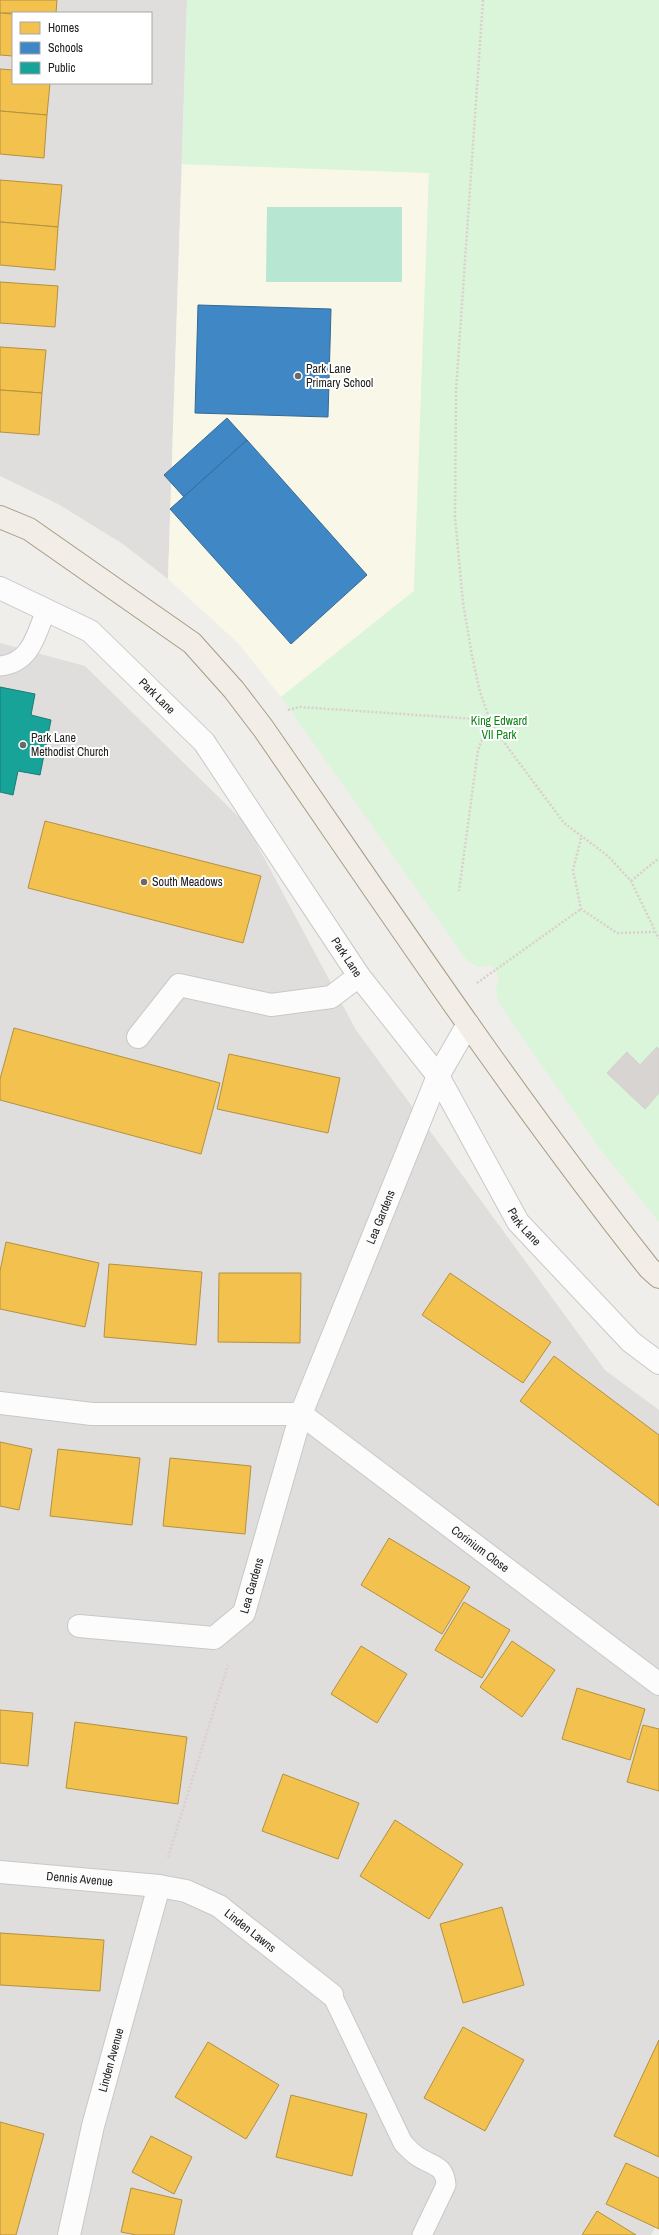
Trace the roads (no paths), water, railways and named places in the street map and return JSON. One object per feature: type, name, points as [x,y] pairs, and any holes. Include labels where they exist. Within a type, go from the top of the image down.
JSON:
[{"type":"main road","points":[[0,517],[29,529],[192,643],[234,690],[263,728],[468,1024],[582,1184],[649,1268],[659,1277]]},
{"type":"street","name":"Park Lane","points":[[0,588],[90,631],[204,742],[360,976],[438,1076],[518,1222],[630,1342],[659,1364]]},
{"type":"street","points":[[138,1037],[179,985],[271,1005],[331,997],[360,976]]},
{"type":"street","name":"Lea Gardens","points":[[79,1626],[214,1638],[244,1613],[301,1414],[438,1076],[468,1024]]},
{"type":"street","points":[[0,1403],[92,1414],[301,1414]]},
{"type":"street","name":"Corinium Close","points":[[301,1414],[659,1684]]},
{"type":"street","name":"Dennis Avenue","points":[[0,1872],[159,1886]]},
{"type":"street","name":"Linden Lawns","points":[[159,1886],[186,1890],[219,1906],[332,1995]]},
{"type":"street","name":"Linden Avenue","points":[[69,2235],[93,2126],[159,1886]]},
{"type":"lane","points":[[0,666],[10,665],[23,659],[34,641],[46,610]]},
{"type":"lane","points":[[332,1995],[403,2143],[416,2156],[440,2168],[446,2176],[446,2185],[422,2235]]},
{"type":"place","name":"Park Lane Primary School","points":[[298,376]]},
{"type":"place","name":"Park Lane Methodist Church","points":[[23,745]]},
{"type":"place","name":"South Meadows","points":[[144,882]]},
{"type":"park label","name":"King Edward VII Park","points":[[499,728]]}]
